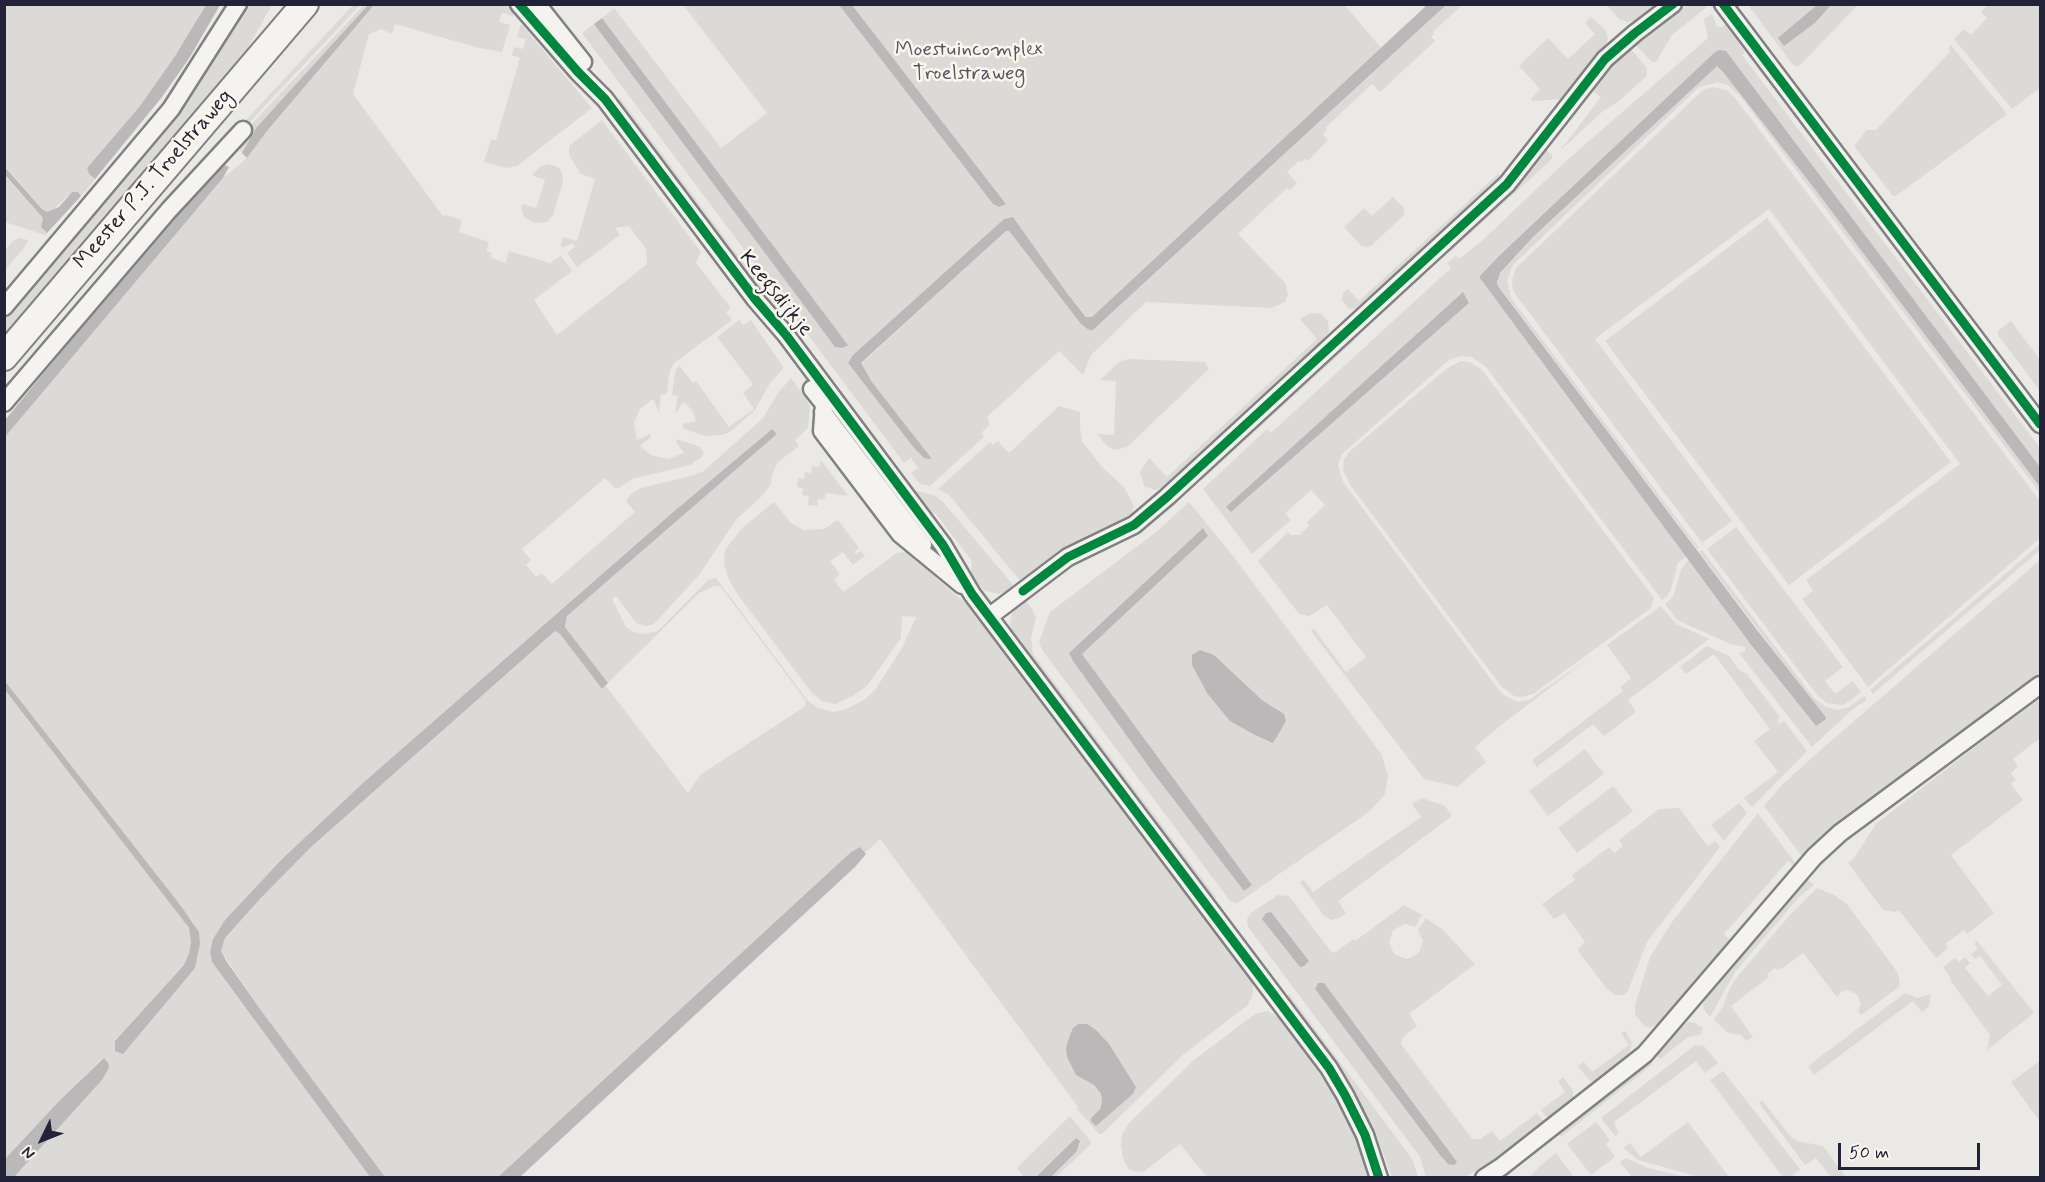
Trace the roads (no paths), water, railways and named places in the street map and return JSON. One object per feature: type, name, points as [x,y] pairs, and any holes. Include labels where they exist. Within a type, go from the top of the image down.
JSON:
[{"type":"main road","name":"Meester P.J. Troelstraweg","points":[[4,357],[305,4]]},
{"type":"street","name":"Meester P.J. Troelstraweg","points":[[4,307],[171,109],[238,4]]},
{"type":"street","name":"Keegsdijkje","points":[[519,4],[578,72],[605,99]]},
{"type":"street","name":"Keegsdijkje","points":[[537,4],[588,69],[605,99],[754,299],[786,335],[913,504],[943,545],[972,594],[1329,1068],[1365,1135],[1378,1178]]},
{"type":"street","points":[[990,616],[1068,557],[1123,532],[1144,518],[1507,184],[1605,60],[1673,4]]},
{"type":"street","points":[[1723,4],[2040,424]]},
{"type":"street","name":"Meester P.J. Troelstraweg","points":[[4,403],[161,219],[243,130]]},
{"type":"street","name":"Keegsdijkje","points":[[754,299],[777,341],[824,404],[822,431],[900,534],[972,594]]},
{"type":"street","points":[[1484,1178],[1645,1054],[1814,857],[1840,833],[2040,685]]},
{"type":"park label","name":"Moestuincomplex Troelstraweg","points":[[969,63]]}]
